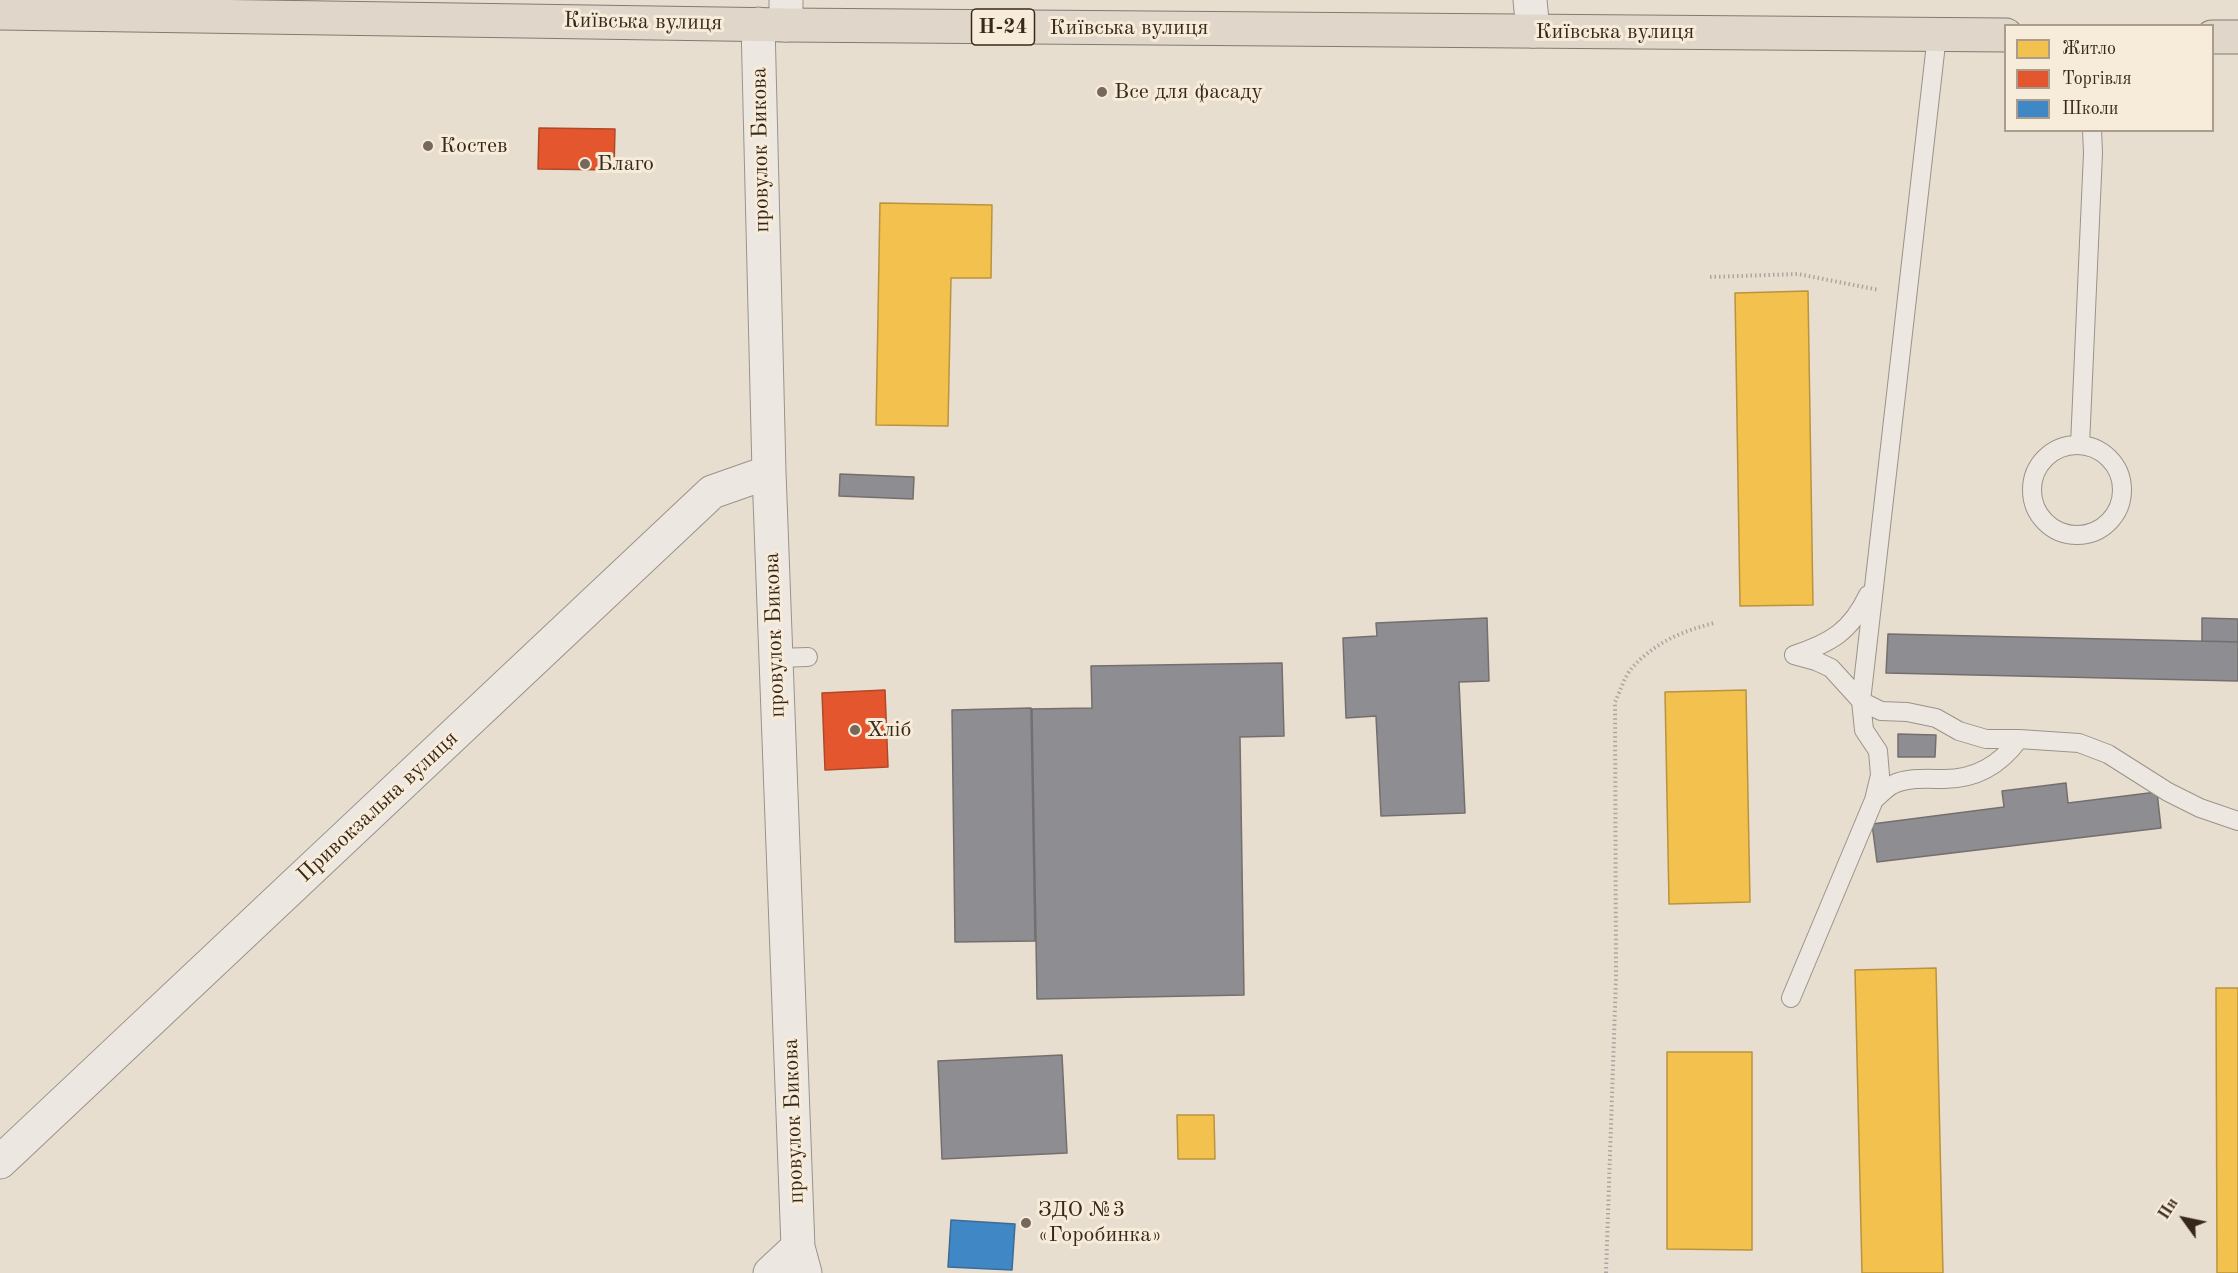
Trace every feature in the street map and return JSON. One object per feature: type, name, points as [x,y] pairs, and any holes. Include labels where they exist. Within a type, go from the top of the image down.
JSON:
[{"type":"main road","name":"Київська вулиця","points":[[0,13],[1532,16],[1937,35],[2004,35]]},
{"type":"main road","points":[[2214,37],[2238,38]]},
{"type":"street","name":"провулок Бикова","points":[[777,16],[769,472],[802,1260]]},
{"type":"street","name":"Привокзальна вулиця","points":[[0,1162],[712,492],[769,472]]},
{"type":"street","points":[[771,1273],[802,1260]]},
{"type":"lane","points":[[1791,998],[1874,800],[1880,775],[1878,751],[1864,730],[1861,701],[1937,35]]},
{"type":"lane","points":[[2080,445],[2092,132]]},
{"type":"lane","points":[[2080,445],[2094,448],[2108,456],[2117,467],[2122,496],[2117,511],[2109,523],[2096,532],[2067,535],[2053,529],[2042,519],[2034,506],[2032,491],[2034,476],[2041,463],[2052,453],[2065,446],[2080,445]]},
{"type":"lane","points":[[1875,577],[1868,596],[1857,615],[1841,632],[1821,646],[1794,655],[1831,668],[1861,701],[1881,711],[1907,712],[1936,718],[1959,731],[1986,740],[2019,739],[2079,743],[2089,746],[2108,754],[2168,792],[2200,808],[2238,821]]},
{"type":"lane","points":[[776,658],[808,657]]},
{"type":"lane","points":[[1874,800],[1893,784],[1922,778],[1946,779],[1992,768],[2008,754],[2019,739]]},
{"type":"path","points":[[1710,277],[1798,274],[1907,296]]},
{"type":"path","points":[[1606,1273],[1616,978],[1615,702],[1631,670],[1657,645],[1684,631],[1714,623]]},
{"type":"building: Житло","points":[[880,203],[992,205],[991,278],[951,278],[948,426],[876,425]]},
{"type":"building: Житло","points":[[1808,291],[1813,605],[1740,606],[1735,293]]},
{"type":"building: Житло","points":[[1746,690],[1750,902],[1669,904],[1665,692]]},
{"type":"building: Житло","points":[[1936,968],[1943,1273],[1862,1273],[1855,970]]},
{"type":"building: Житло","points":[[2216,988],[2238,988],[2238,1273],[2217,1273]]},
{"type":"building: Житло","points":[[1667,1052],[1752,1052],[1752,1250],[1667,1249]]},
{"type":"building: Житло","points":[[1177,1115],[1214,1115],[1215,1159],[1178,1159]]},
{"type":"building: Торгівля","points":[[539,128],[615,129],[614,170],[538,169]]},
{"type":"building: Торгівля","name":"Хліб","points":[[885,690],[888,767],[825,770],[822,693]]},
{"type":"building: Школи","points":[[951,1220],[1015,1224],[1012,1270],[948,1267]]},
{"type":"building: Промзона","points":[[840,474],[914,477],[913,499],[839,496]]},
{"type":"building: Промзона","points":[[1487,618],[1489,681],[1459,682],[1465,813],[1381,816],[1376,716],[1346,718],[1343,638],[1377,636],[1376,623]]},
{"type":"building: Промзона","points":[[2202,618],[2238,619],[2238,642],[2202,641]]},
{"type":"building: Промзона","points":[[1888,634],[2238,642],[2238,681],[1886,673]]},
{"type":"building: Промзона","points":[[1282,663],[1284,736],[1240,737],[1244,995],[1037,999],[1032,709],[1092,708],[1091,666]]},
{"type":"building: Промзона","points":[[1031,708],[1035,941],[955,942],[952,710]]},
{"type":"building: Промзона","points":[[1898,734],[1936,735],[1935,757],[1898,757]]},
{"type":"building: Промзона","points":[[2066,783],[2068,803],[2157,792],[2161,828],[1877,862],[1872,824],[2004,807],[2002,791]]},
{"type":"building: Промзона","points":[[1062,1055],[1067,1153],[942,1159],[938,1061]]},
{"type":"place","name":"Все для фасаду","points":[[1102,92]]},
{"type":"place","name":"Костев","points":[[428,146]]},
{"type":"place","name":"Благо","points":[[585,164]]},
{"type":"place","name":"Хліб","points":[[855,730]]},
{"type":"place","name":"ЗДО №3 «Горобинка»","points":[[1026,1223]]}]
